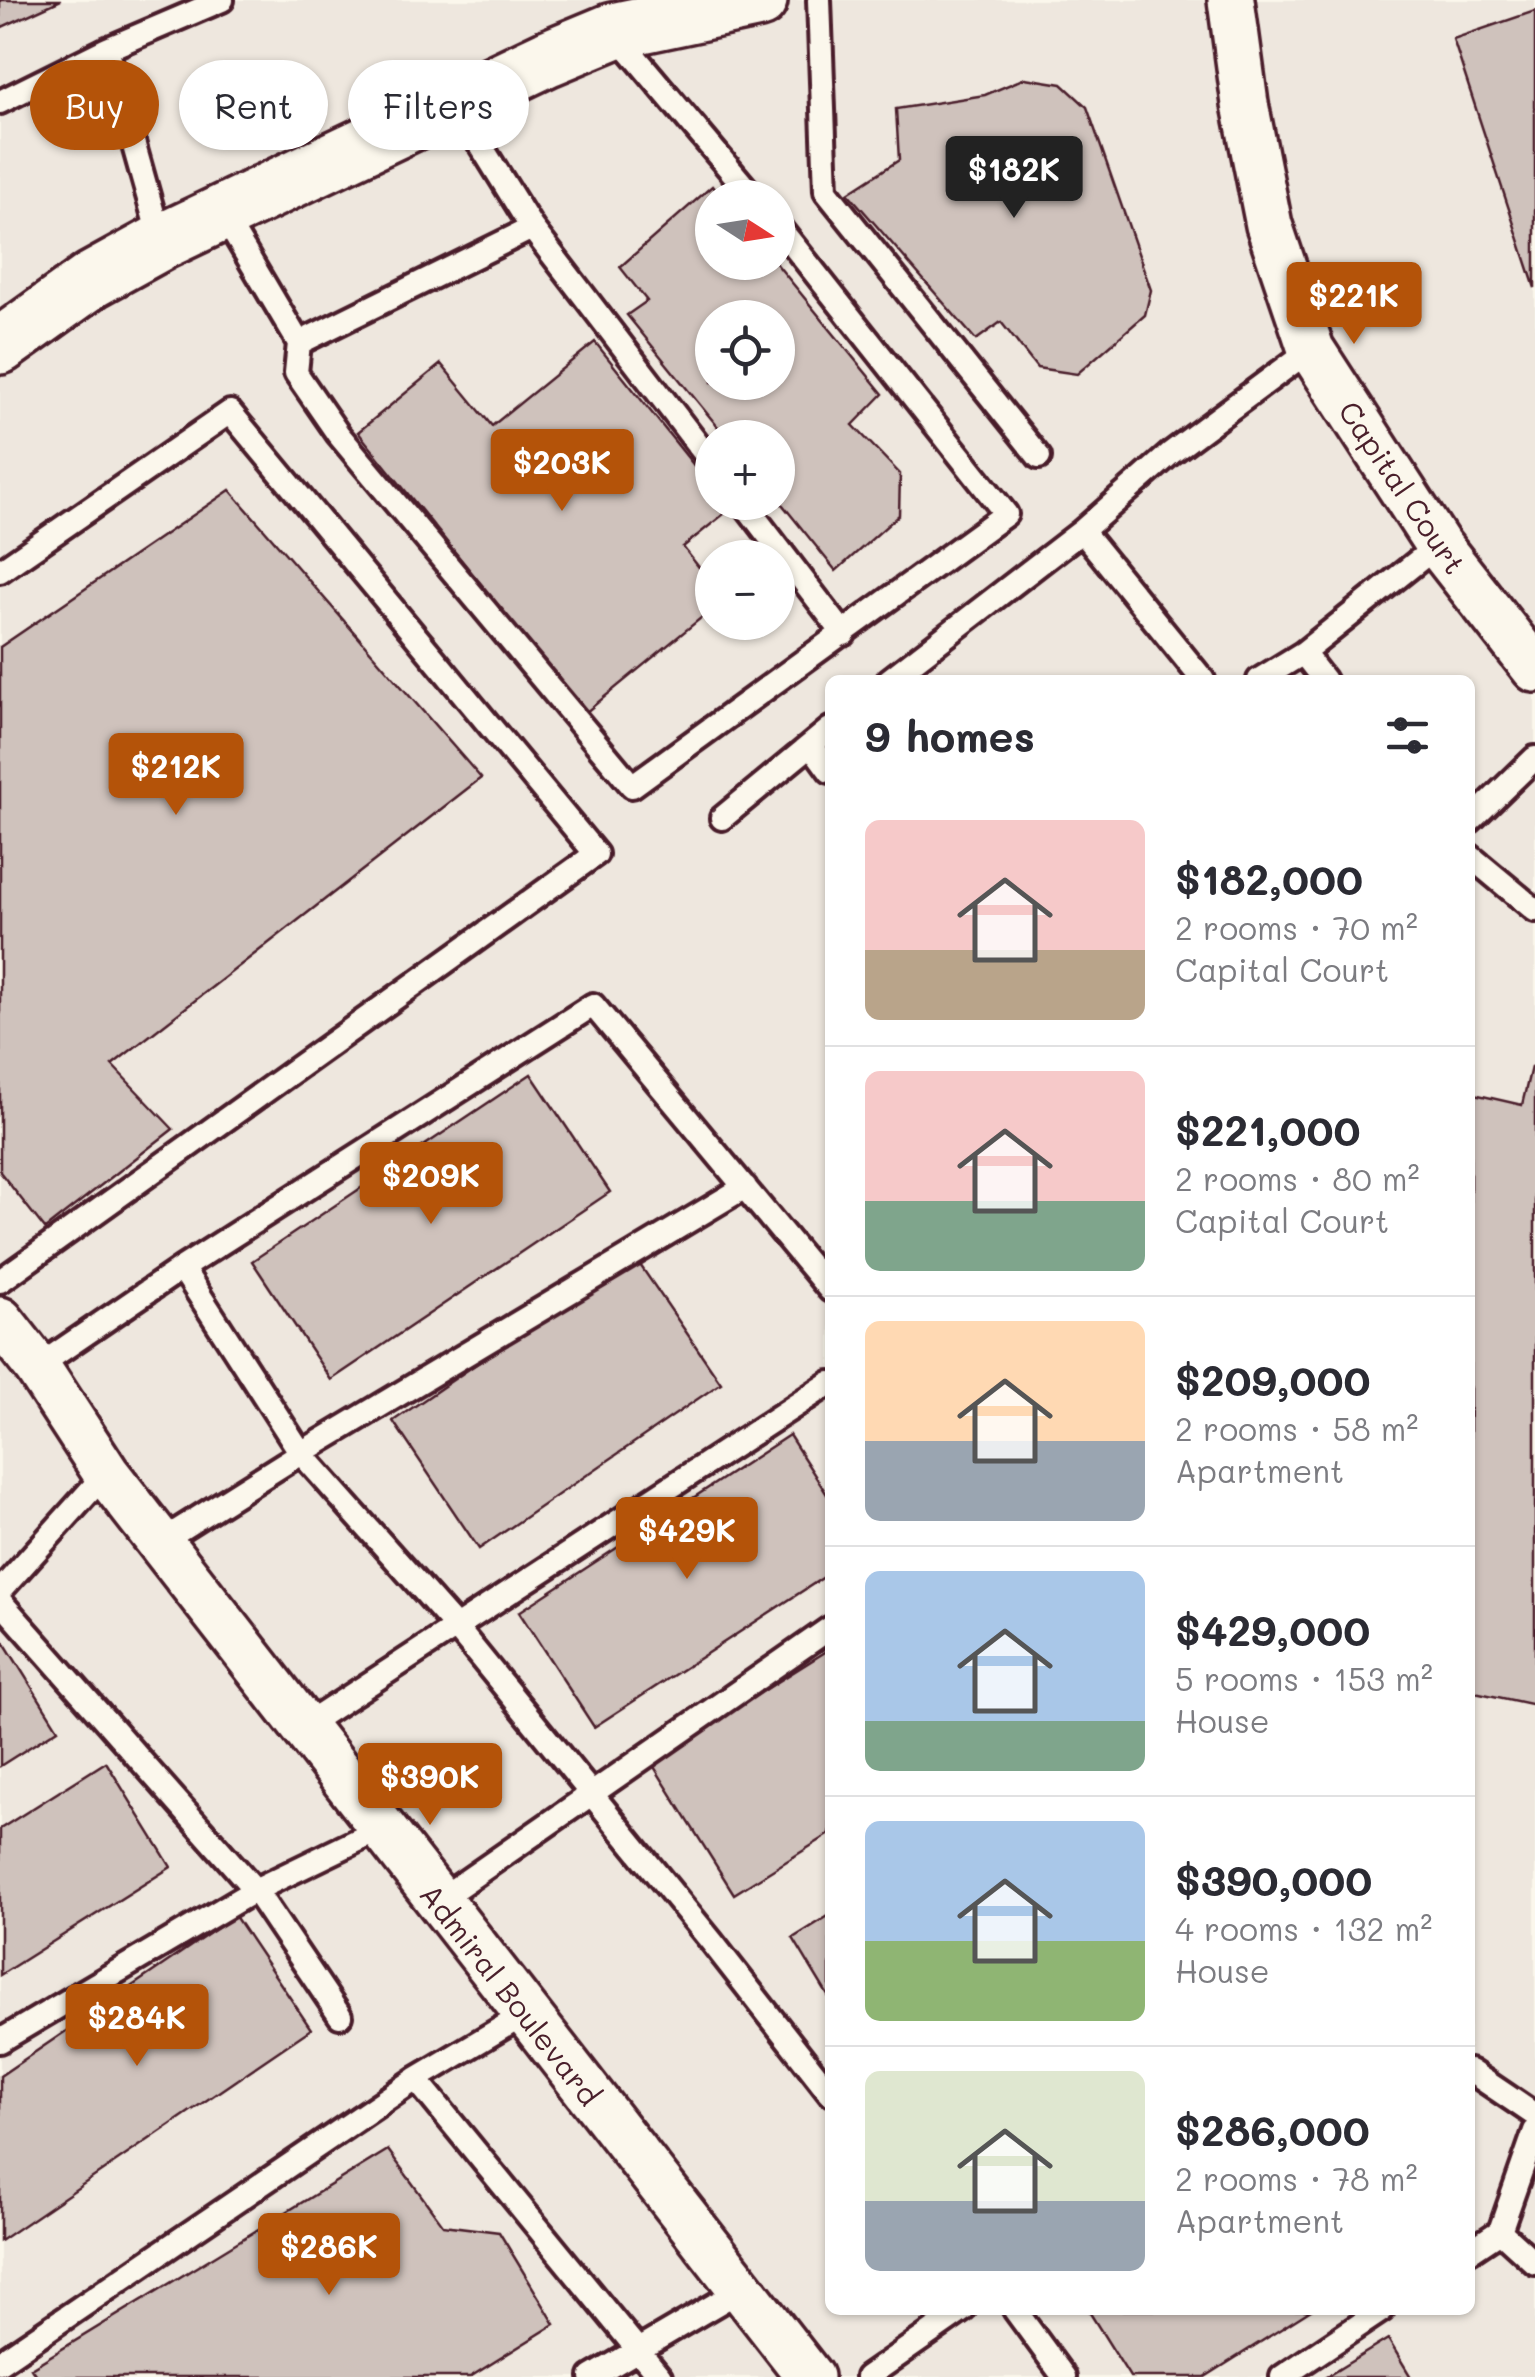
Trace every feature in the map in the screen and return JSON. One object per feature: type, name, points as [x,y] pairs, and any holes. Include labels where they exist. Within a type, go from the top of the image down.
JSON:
[{"type":"street","points":[[529,70],[613,31],[759,0]]},
{"type":"street","name":"Capital Court","points":[[1231,0],[1245,104],[1269,225],[1311,350],[1438,544],[1535,669]]},
{"type":"street","points":[[0,346],[92,280],[160,242],[356,150]]},
{"type":"street","name":"Admiral Boulevard","points":[[0,1320],[37,1367],[106,1472],[810,2377]]},
{"type":"lane","points":[[0,102],[107,49],[222,0]]},
{"type":"lane","points":[[819,0],[826,191],[1039,457]]},
{"type":"lane","points":[[613,31],[739,180]]},
{"type":"lane","points":[[107,49],[160,242]]},
{"type":"lane","points":[[483,150],[532,228],[695,441]]},
{"type":"lane","points":[[222,213],[299,344],[296,374],[338,434],[632,786],[1006,514],[795,247]]},
{"type":"lane","points":[[299,344],[532,228]]},
{"type":"lane","points":[[895,675],[1082,531],[1171,453],[1311,350]]},
{"type":"lane","points":[[0,571],[230,412],[596,854],[0,1281]]},
{"type":"lane","points":[[757,520],[844,634]]},
{"type":"lane","points":[[1082,531],[1199,675]]},
{"type":"lane","points":[[1267,675],[1303,653],[1438,544]]},
{"type":"lane","points":[[1303,653],[1320,675]]},
{"type":"lane","points":[[722,818],[825,733]]},
{"type":"lane","points":[[810,745],[825,764]]},
{"type":"lane","points":[[1475,816],[1535,758]]},
{"type":"lane","points":[[1475,860],[1535,910]]},
{"type":"lane","points":[[37,1367],[182,1268],[593,1005],[825,1284]]},
{"type":"lane","points":[[160,1542],[745,1186]]},
{"type":"lane","points":[[182,1268],[301,1453],[455,1626],[825,2087]]},
{"type":"lane","points":[[304,1727],[825,1385]]},
{"type":"lane","points":[[0,1591],[106,1472]]},
{"type":"lane","points":[[0,1601],[254,1890],[340,2016]]},
{"type":"lane","points":[[439,1900],[825,1632]]},
{"type":"lane","points":[[0,2041],[254,1890],[382,1828]]},
{"type":"lane","points":[[0,2362],[416,2079],[527,2014]]},
{"type":"lane","points":[[1475,2074],[1535,2115]]},
{"type":"lane","points":[[416,2079],[660,2377]]},
{"type":"lane","points":[[1475,2248],[1500,2231],[1535,2131]]},
{"type":"lane","points":[[1500,2231],[1535,2263]]},
{"type":"lane","points":[[592,2377],[742,2290]]},
{"type":"lane","points":[[866,2377],[956,2315]]},
{"type":"lane","points":[[1020,2315],[1064,2377]]},
{"type":"lane","points":[[1282,2377],[1375,2315]]},
{"type":"shaded area","points":[[0,0],[1535,0],[1535,2377],[0,2377]]},
{"type":"building","points":[[0,0],[61,0],[0,28]]},
{"type":"building","points":[[1535,11],[1535,288],[1453,39]]},
{"type":"building","points":[[1025,78],[1062,84],[1087,107],[1151,290],[1145,315],[1077,374],[1037,368],[1001,322],[976,340],[848,193],[899,160],[896,109],[985,95]]},
{"type":"building","points":[[695,201],[695,280],[790,280],[883,394],[853,425],[900,474],[899,515],[836,571],[795,520],[795,420],[712,420],[696,400],[795,400],[795,300],[695,300],[695,399],[627,315],[647,301],[620,267]]},
{"type":"building","points":[[595,342],[695,467],[695,520],[716,520],[683,547],[695,562],[695,623],[585,713],[358,432],[441,364],[492,426]]},
{"type":"building","points":[[230,490],[481,778],[112,1065],[173,1129],[45,1229],[0,1172],[0,647]]},
{"type":"building","points":[[1531,1067],[1535,1068],[1535,1705],[1475,1692],[1475,1094],[1522,1105]]},
{"type":"building","points":[[531,1074],[610,1192],[331,1380],[252,1261]]},
{"type":"building","points":[[634,1256],[721,1383],[479,1549],[393,1421]]},
{"type":"building","points":[[789,1435],[825,1491],[825,1576],[594,1727],[519,1612]]},
{"type":"building","points":[[0,1636],[58,1729],[0,1766]]},
{"type":"building","points":[[825,1652],[825,1837],[734,1894],[651,1762]]},
{"type":"building","points":[[106,1762],[171,1867],[0,1975],[0,1829]]},
{"type":"building","points":[[235,1916],[311,2029],[0,2241],[0,2076]]},
{"type":"building","points":[[825,1918],[825,1991],[793,1938]]},
{"type":"building","points":[[388,2150],[443,2225],[499,2232],[555,2324],[470,2377],[37,2377],[31,2368]]},
{"type":"building","points":[[1091,2315],[1303,2315],[1205,2377],[1130,2377]]},
{"type":"building","points":[[1388,2339],[1411,2377],[1326,2377]]}]
